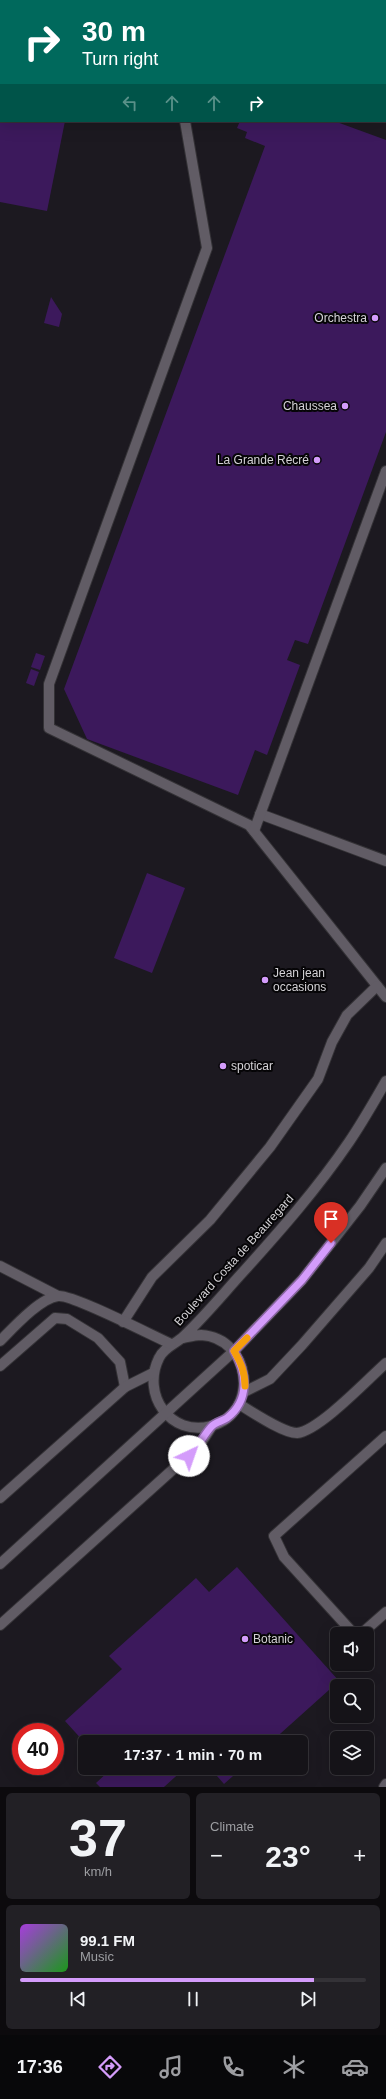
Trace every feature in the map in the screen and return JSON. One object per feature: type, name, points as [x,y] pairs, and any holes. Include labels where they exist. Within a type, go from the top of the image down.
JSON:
[{"type":"street","points":[[185,122],[207,248],[49,684],[49,728],[249,824],[386,997]]},
{"type":"street","points":[[254,831],[386,471]]},
{"type":"street","points":[[260,814],[386,861]]},
{"type":"street","points":[[123,1322],[152,1277],[210,1220],[270,1147],[318,1079],[332,1042],[347,1014],[377,986]]},
{"type":"street","name":"Boulevard Costa de Beauregard","points":[[183,1338],[285,1226],[349,1142],[386,1081]]},
{"type":"street","points":[[0,1564],[234,1351],[302,1280],[360,1206],[386,1168]]},
{"type":"street","points":[[244,1392],[270,1379],[297,1351],[369,1268],[386,1244]]},
{"type":"street","points":[[0,1266],[58,1296],[76,1300],[171,1344]]},
{"type":"street","points":[[0,1341],[37,1306],[58,1296]]},
{"type":"street","points":[[0,1366],[55,1318],[67,1319],[98,1338],[120,1362],[125,1387]]},
{"type":"street","name":"Boulevard Costa de Beauregard","points":[[201,1335],[219,1340],[234,1351],[241,1363],[245,1377],[244,1392],[239,1404],[227,1418],[212,1426],[199,1428],[186,1426],[174,1421],[165,1413],[154,1394],[153,1373],[159,1357],[171,1344],[183,1338],[201,1335]]},
{"type":"street","points":[[239,1404],[275,1426],[296,1433],[316,1425],[386,1363]]},
{"type":"street","points":[[0,1498],[125,1387],[153,1373]]},
{"type":"street","name":"Boulevard Costa de Beauregard","points":[[0,1625],[199,1446],[212,1426]]},
{"type":"street","points":[[348,1627],[284,1557],[274,1536],[386,1436]]},
{"type":"street","points":[[369,1627],[386,1612]]},
{"type":"building","points":[[0,122],[65,122],[47,211],[0,202]]},
{"type":"building","points":[[240,122],[337,122],[386,140],[386,432],[308,644],[295,640],[287,660],[300,665],[267,755],[255,750],[238,795],[87,739],[64,689],[265,146],[245,138],[247,132],[237,128]]},
{"type":"building","points":[[51,297],[62,314],[59,327],[44,323]]},
{"type":"building","points":[[36,653],[45,656],[40,670],[31,667]]},
{"type":"building","points":[[31,669],[39,672],[34,686],[26,683]]},
{"type":"building","points":[[147,873],[185,888],[152,973],[114,958]]},
{"type":"building","points":[[237,1567],[337,1679],[330,1679],[330,1689],[279,1735],[78,1735],[65,1721],[122,1669],[109,1656],[196,1578],[209,1592]]},
{"type":"building","points":[[105,1775],[177,1775],[164,1787],[100,1787],[96,1783]]},
{"type":"building","points":[[216,1775],[234,1775],[224,1784]]},
{"type":"slow traffic","points":[[245,1386],[245,1377],[241,1363],[234,1351],[247,1338]]},
{"type":"place","name":"Orchestra","points":[[375,318]]},
{"type":"place","name":"Chaussea","points":[[345,406]]},
{"type":"place","name":"La Grande Récré","points":[[317,460]]},
{"type":"place","name":"Jean jean occasions","points":[[265,980]]},
{"type":"place","name":"spoticar","points":[[223,1066]]},
{"type":"place","name":"Botanic","points":[[245,1639]]},
{"type":"route","points":[[189,1456],[199,1446],[212,1426],[227,1418],[239,1404],[244,1392],[245,1377],[241,1363],[234,1351],[302,1280],[331,1243]]}]
